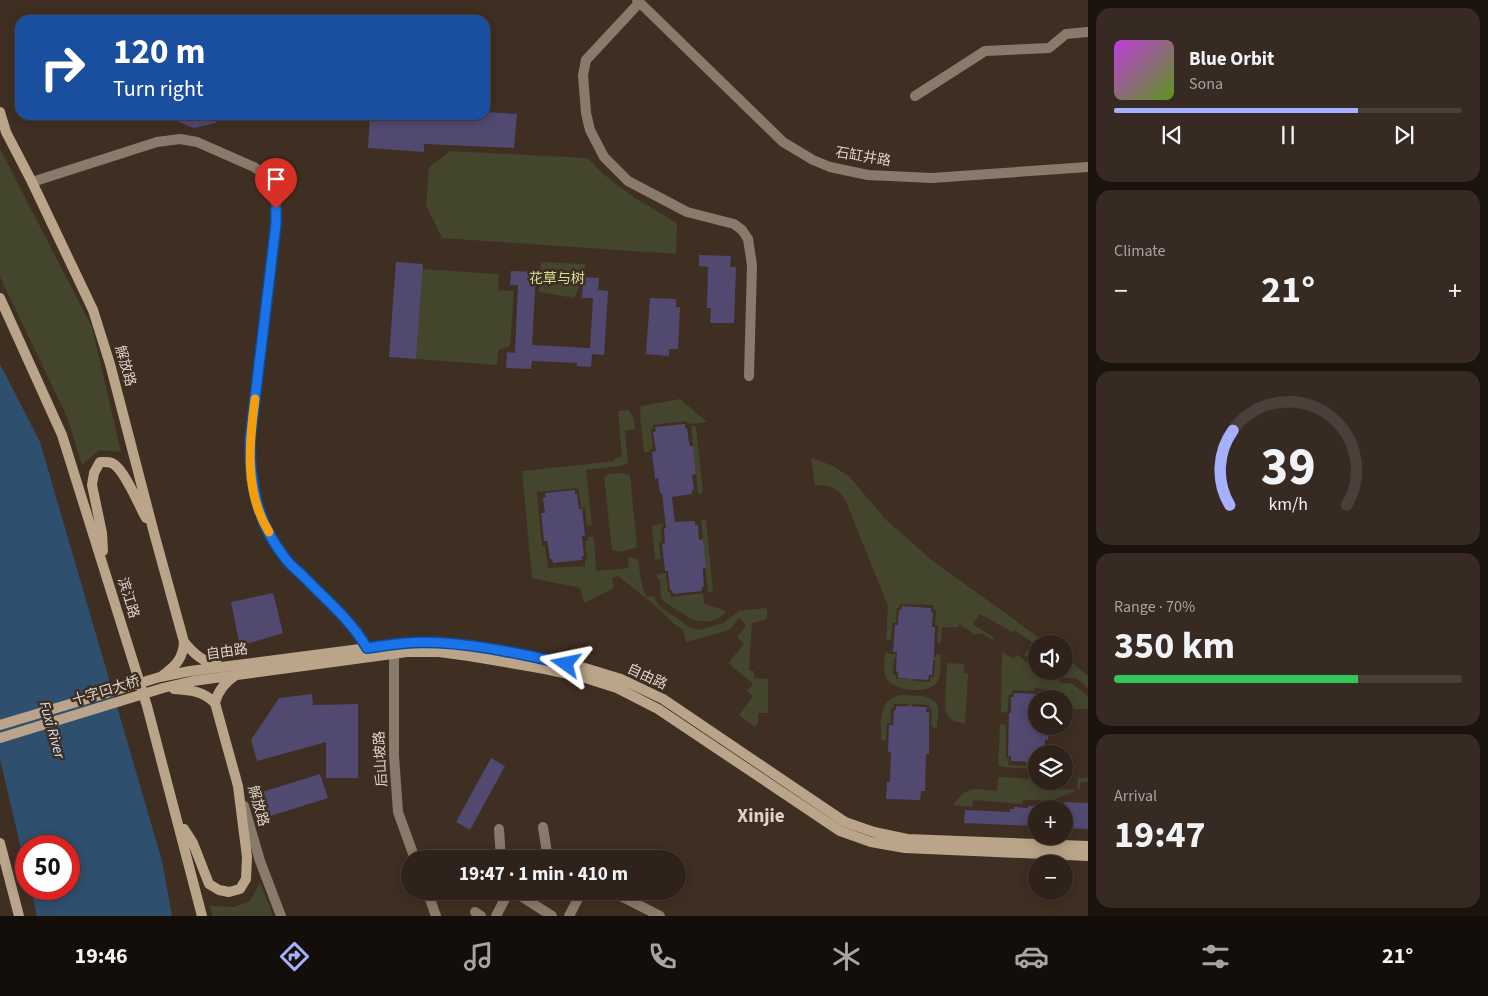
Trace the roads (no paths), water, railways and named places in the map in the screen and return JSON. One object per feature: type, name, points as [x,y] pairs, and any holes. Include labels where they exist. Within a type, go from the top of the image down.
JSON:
[{"type":"main road","name":"解放路","points":[[0,112],[6,132],[93,310],[110,364],[184,642]]},
{"type":"main road","name":"滨江路","points":[[0,298],[62,435],[147,706],[202,916]]},
{"type":"main road","points":[[103,564],[102,533],[92,485],[94,473],[100,462],[108,462],[116,466],[125,478],[154,533]]},
{"type":"main road","points":[[184,642],[198,657],[208,663],[226,666]]},
{"type":"main road","points":[[160,677],[179,661],[184,652],[184,642]]},
{"type":"main road","name":"自由路","points":[[160,677],[226,666],[406,642],[470,646],[584,668],[621,680],[663,699],[845,822],[874,832],[907,839],[1088,846]]},
{"type":"main road","name":"自由路","points":[[163,688],[238,674],[407,652],[439,652],[469,656],[582,677],[617,688],[658,709],[840,831],[871,842],[905,848],[1088,856]]},
{"type":"main road","points":[[163,688],[195,691],[215,702],[217,693],[238,674]]},
{"type":"main road","name":"十字口大桥","points":[[0,725],[160,677]]},
{"type":"main road","name":"十字口大桥","points":[[0,738],[163,688]]},
{"type":"main road","name":"解放路","points":[[215,702],[238,786]]},
{"type":"main road","points":[[177,816],[192,843],[209,884],[219,890],[229,892],[240,889],[246,880],[247,857],[238,786]]},
{"type":"main road","points":[[0,843],[19,916]]},
{"type":"street","name":"石缸井路","points":[[638,1],[784,142],[830,167],[868,175],[932,178],[1088,167]]},
{"type":"street","points":[[638,1],[586,60],[583,75],[586,114],[590,130],[604,157],[628,181],[688,212],[734,224],[742,230],[748,239],[752,265],[749,376]]},
{"type":"street","points":[[916,96],[985,50],[1049,48],[1066,34],[1088,32]]},
{"type":"street","points":[[32,182],[157,142],[180,139],[197,142],[254,168],[269,178],[276,195],[276,224],[250,440],[251,477],[254,498],[264,525],[285,558],[356,630],[367,648]]},
{"type":"street","name":"后山坡路","points":[[394,654],[394,756],[398,812],[412,850]]},
{"type":"street","name":"解放路","points":[[238,786],[260,862],[281,916]]},
{"type":"street","points":[[543,827],[547,850]]},
{"type":"street","points":[[499,829],[500,850]]},
{"type":"street","points":[[430,900],[436,916]]},
{"type":"street","points":[[496,916],[506,900]]},
{"type":"street","points":[[526,900],[552,916]]},
{"type":"street","points":[[569,916],[577,900]]},
{"type":"street","points":[[629,900],[660,916]]},
{"type":"water","name":"Fuxi River","points":[[0,364],[40,442],[162,861],[172,916],[37,916],[33,900],[80,900],[80,835],[18,835],[0,759]]},
{"type":"district","name":"Xinjie","points":[[761,816]]},
{"type":"park label","name":"花草与树","points":[[557,279]]}]
